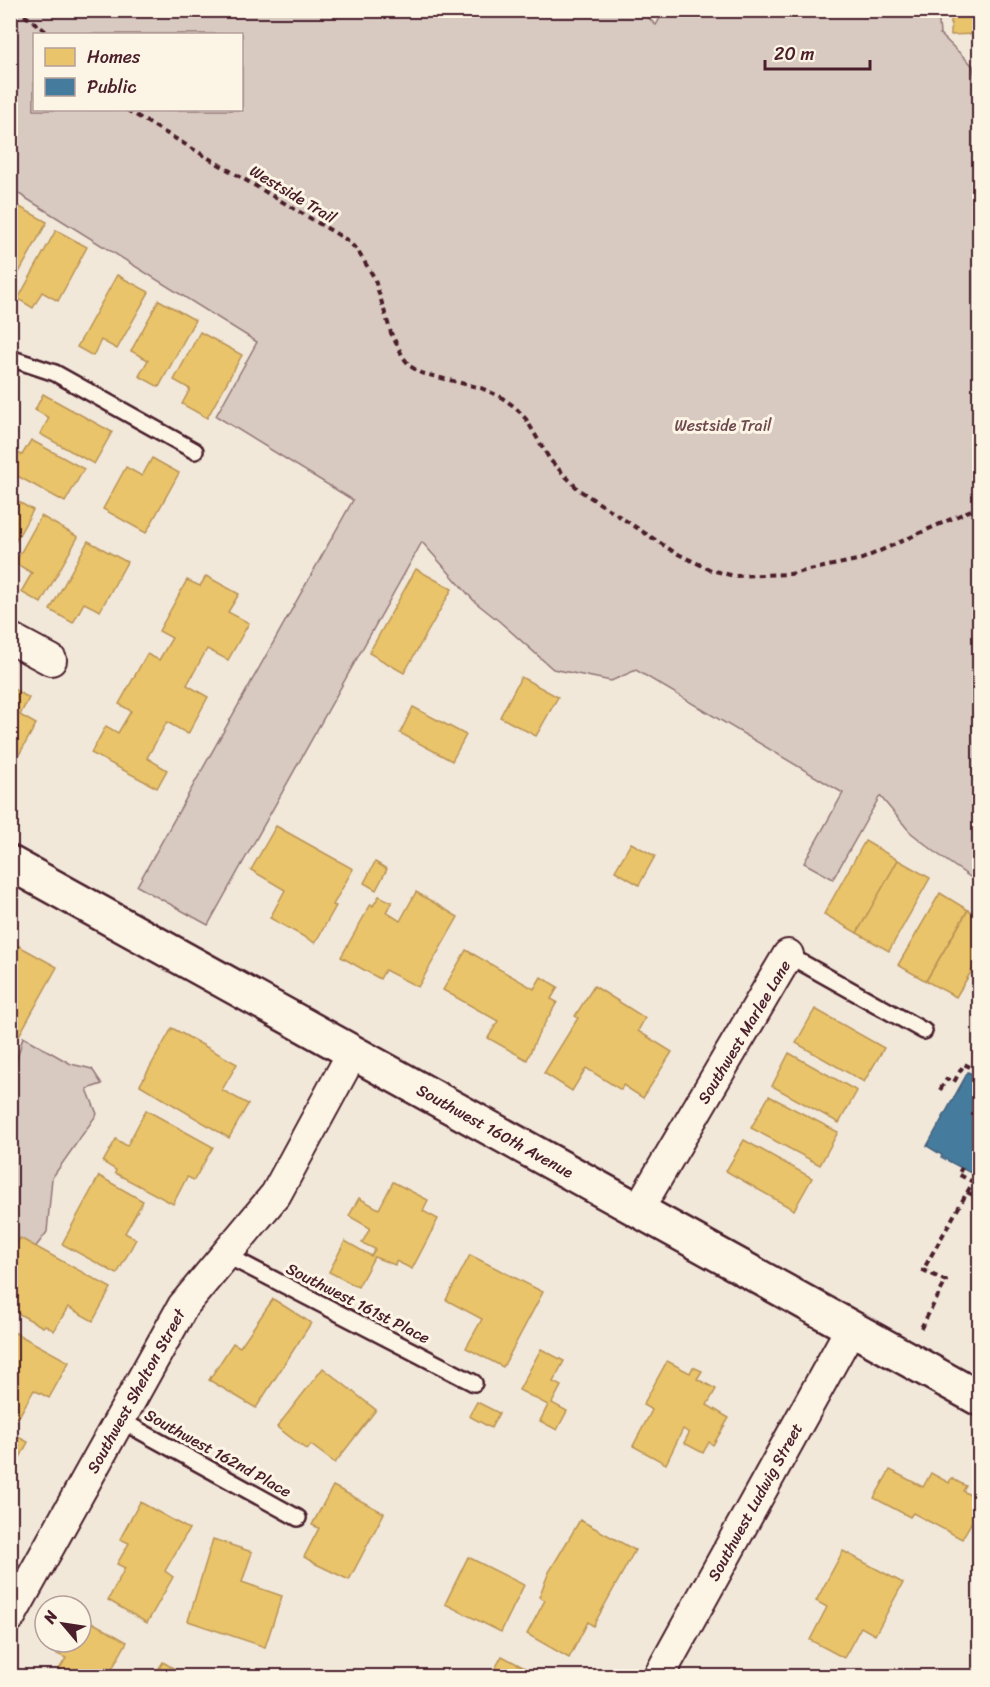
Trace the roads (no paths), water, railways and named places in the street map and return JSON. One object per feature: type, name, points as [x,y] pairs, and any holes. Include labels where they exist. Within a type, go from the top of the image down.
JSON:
[{"type":"street","points":[[10,638],[51,660]]},
{"type":"street","name":"Southwest 160th Avenue","points":[[10,862],[980,1399]]},
{"type":"street","name":"Southwest Marlee Lane","points":[[638,1210],[788,955]]},
{"type":"street","name":"Southwest Shelton Street","points":[[10,1617],[183,1306],[276,1194],[353,1052]]},
{"type":"street","name":"Southwest Ludwig Street","points":[[659,1677],[851,1328]]},
{"type":"lane","points":[[10,358],[55,373],[195,451]]},
{"type":"lane","name":"Southwest Marlee Lane","points":[[788,955],[924,1031]]},
{"type":"lane","name":"Southwest 161st Place","points":[[226,1255],[474,1383]]},
{"type":"lane","name":"Southwest 162nd Place","points":[[120,1420],[298,1518]]},
{"type":"park label","name":"Westside Trail","points":[[723,425]]}]
